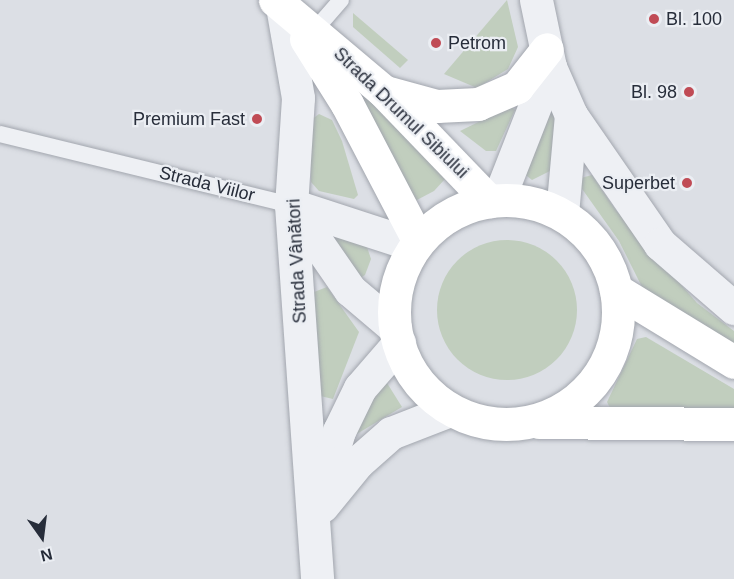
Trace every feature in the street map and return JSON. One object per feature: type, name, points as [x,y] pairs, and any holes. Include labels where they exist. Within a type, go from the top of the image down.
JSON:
[{"type":"main road","name":"Strada Drumul Sibiului","points":[[279,3],[383,91],[493,200]]},
{"type":"main road","name":"Strada Drumul Sibiului","points":[[279,3],[347,104],[416,242]]},
{"type":"main road","points":[[383,91],[437,106],[478,105],[517,87],[549,58]]},
{"type":"main road","points":[[532,422],[583,394],[601,371],[614,345],[616,290],[605,260],[588,235],[562,214],[493,200],[453,213],[416,242],[396,285],[397,335],[424,389],[450,410],[502,425],[532,422],[734,424]]},
{"type":"main road","points":[[616,290],[734,362]]},
{"type":"street","points":[[536,0],[549,58],[571,115],[660,244],[734,308]]},
{"type":"street","name":"Strada Vânători","points":[[279,3],[298,98],[291,205],[317,579]]},
{"type":"street","points":[[493,200],[549,58]]},
{"type":"street","points":[[562,214],[571,115]]},
{"type":"street","points":[[291,205],[416,242]]},
{"type":"street","points":[[291,205],[350,290],[397,335]]},
{"type":"street","name":"Strada Vânători","points":[[314,517],[339,431],[360,388],[397,335]]},
{"type":"street","points":[[314,517],[376,445],[410,423],[450,410]]},
{"type":"lane","points":[[314,31],[340,0]]},
{"type":"lane","name":"Strada Viilor","points":[[0,134],[291,205]]},
{"type":"green space","points":[[507,0],[518,47],[508,69],[477,88],[444,74]]},
{"type":"green space","points":[[353,13],[408,60],[400,68],[353,27]]},
{"type":"green space","points":[[356,88],[441,162],[445,179],[434,191],[415,201]]},
{"type":"green space","points":[[511,106],[515,110],[496,151],[486,151],[460,131]]},
{"type":"green space","points":[[549,106],[555,112],[550,171],[532,180],[522,172]]},
{"type":"green space","points":[[319,114],[332,120],[342,141],[358,195],[354,199],[319,191],[311,182],[311,120]]},
{"type":"green space","points":[[592,175],[615,209],[697,303],[734,331],[734,352],[642,287],[619,241],[580,186],[581,178]]},
{"type":"green space","points":[[314,220],[363,235],[371,259],[365,275],[360,278]]},
{"type":"green space","points":[[507,240],[534,245],[557,260],[572,283],[577,310],[572,337],[557,360],[534,375],[507,380],[480,375],[457,360],[442,337],[437,310],[442,283],[457,260],[480,245]]},
{"type":"green space","points":[[327,287],[359,332],[333,399],[316,395],[312,300],[314,292]]},
{"type":"green space","points":[[646,337],[734,389],[734,418],[613,414],[607,402],[637,339]]},
{"type":"green space","points":[[382,375],[402,407],[350,438]]},
{"type":"place","name":"Bl. 100","points":[[654,19]]},
{"type":"place","name":"Petrom","points":[[436,43]]},
{"type":"place","name":"Bl. 98","points":[[689,92]]},
{"type":"place","name":"Premium Fast","points":[[257,119]]},
{"type":"place","name":"Superbet","points":[[687,183]]}]
